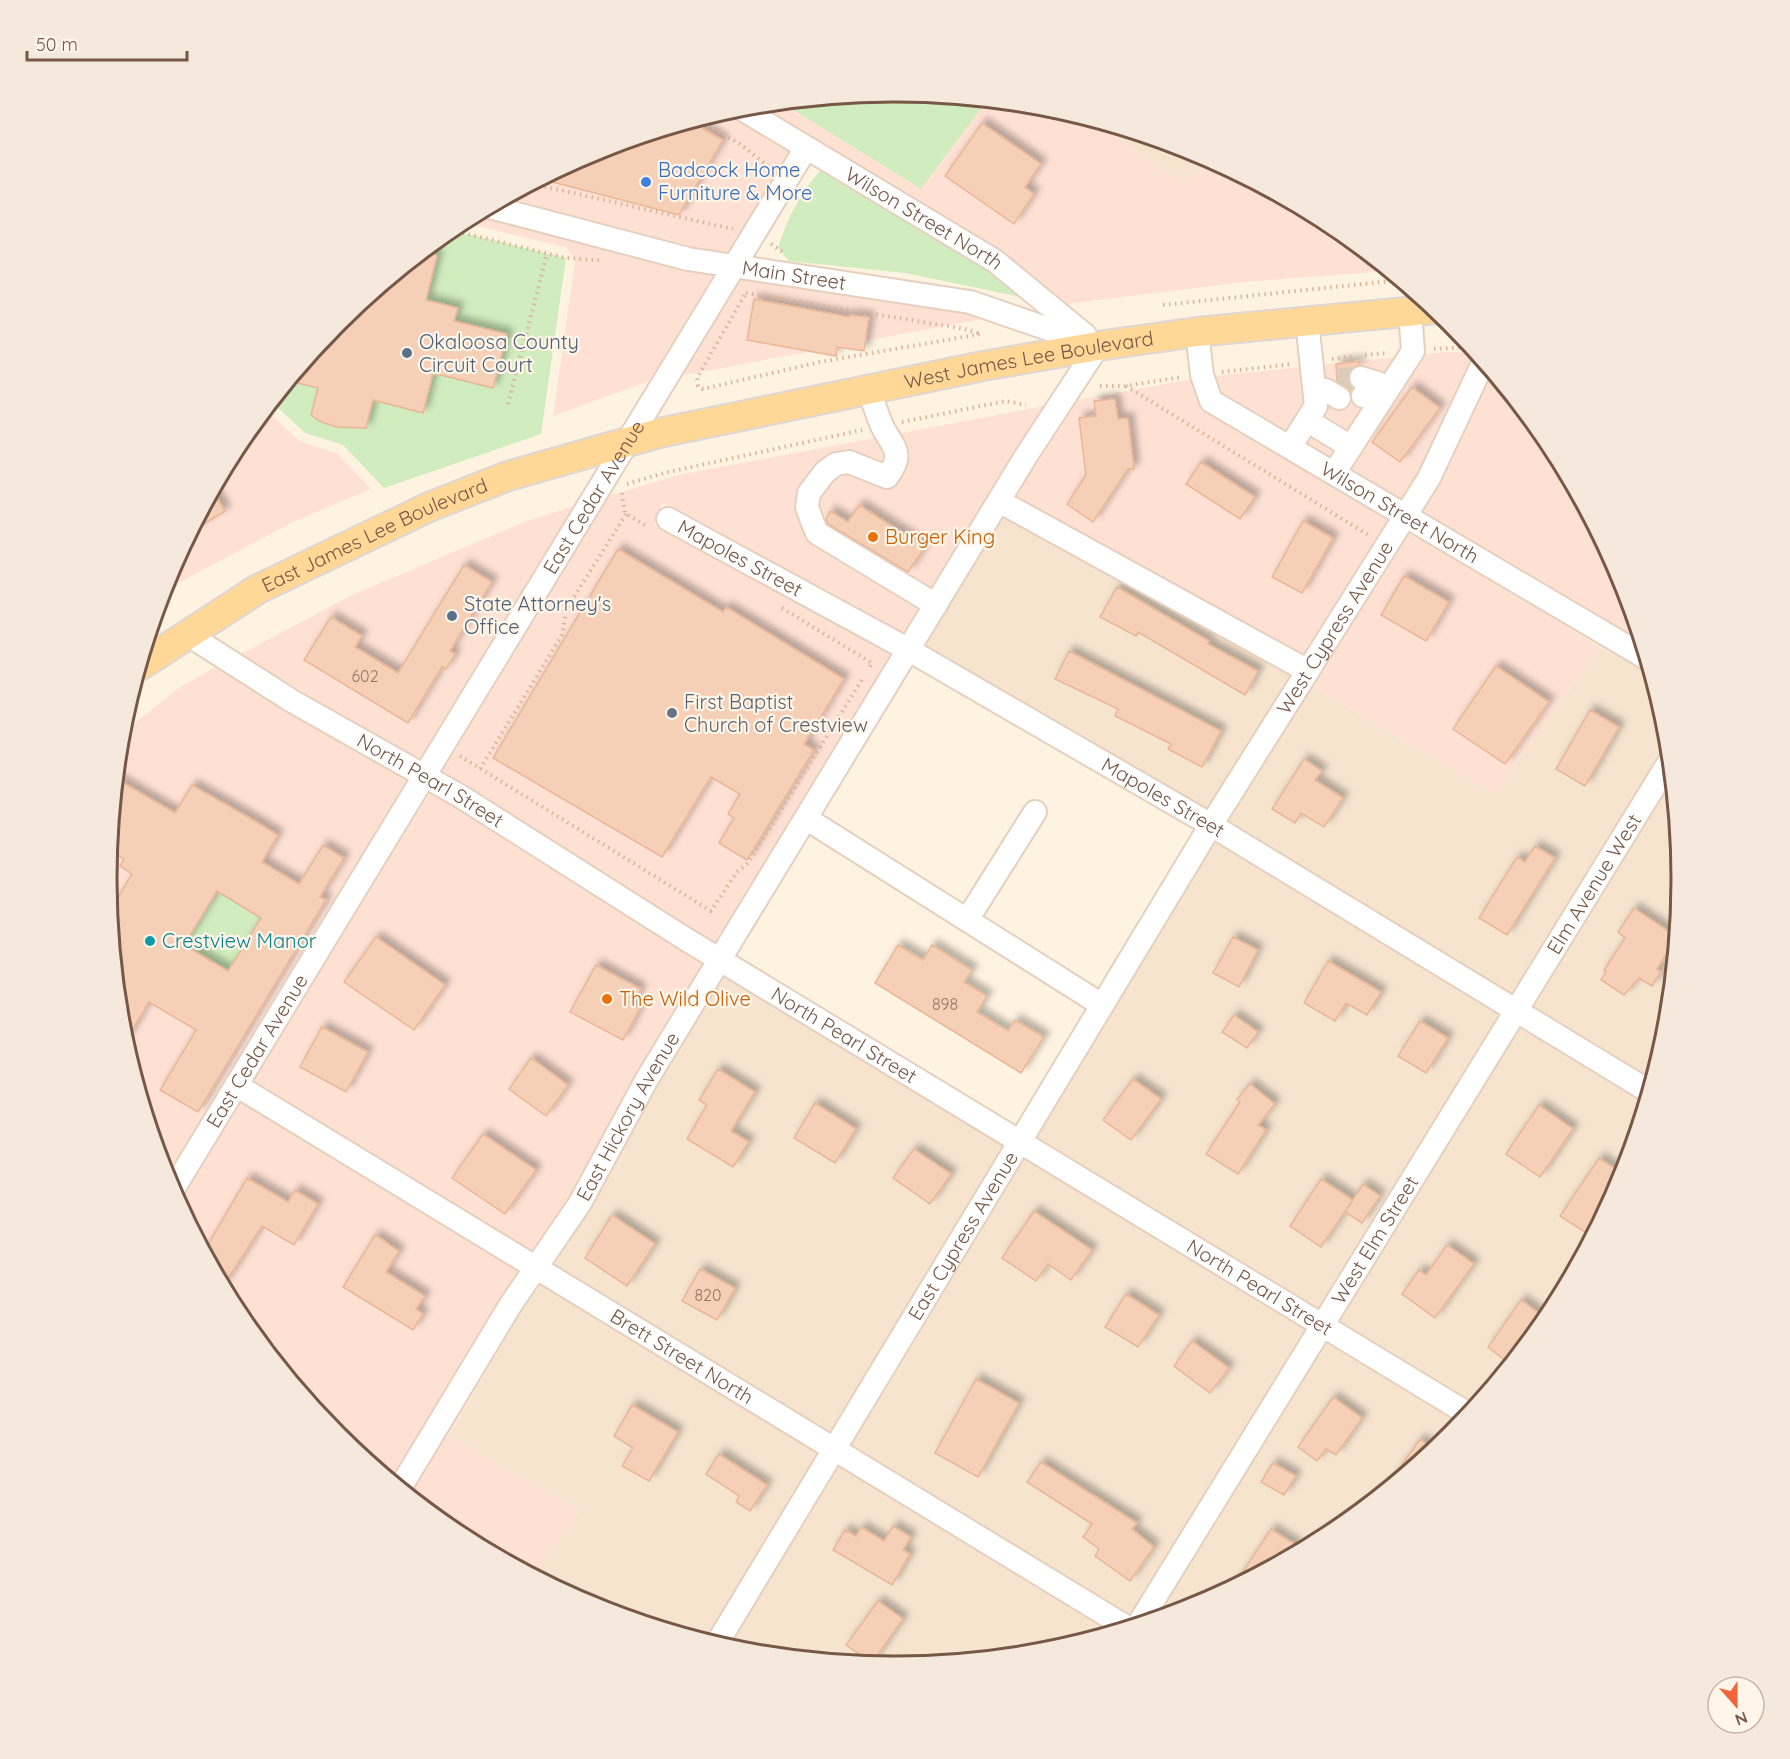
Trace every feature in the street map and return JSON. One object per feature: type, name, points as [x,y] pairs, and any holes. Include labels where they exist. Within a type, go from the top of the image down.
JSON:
[{"type":"main road","name":"West James Lee Boulevard","points":[[626,443],[716,421],[868,389],[1098,346],[1197,332],[1423,310]]},
{"type":"main road","name":"East James Lee Boulevard","points":[[150,659],[258,589],[429,507],[508,476],[626,443]]},
{"type":"street","name":"Wilson Street North","points":[[753,115],[995,261],[1098,346]]},
{"type":"street","name":"East Cedar Avenue","points":[[178,1180],[444,747],[806,148]]},
{"type":"street","name":"Main Street","points":[[500,210],[688,259],[970,302],[1098,346]]},
{"type":"street","points":[[1334,473],[1351,447],[1374,384],[1413,351],[1423,310]]},
{"type":"street","points":[[1290,447],[1316,406],[1330,390],[1312,361],[1307,321]]},
{"type":"street","name":"Wilson Street North","points":[[1197,332],[1202,375],[1212,401],[1638,653]]},
{"type":"street","name":"East Hickory Avenue","points":[[404,1482],[511,1304],[580,1203],[646,1079],[719,958],[807,819],[999,501],[1098,346]]},
{"type":"street","name":"West Cypress Avenue","points":[[1211,825],[1429,478],[1481,368]]},
{"type":"street","points":[[868,389],[882,425],[896,448],[897,464],[887,477],[849,462],[836,464],[825,472],[809,494],[807,507],[817,533],[936,605]]},
{"type":"street","points":[[1308,421],[1351,447]]},
{"type":"street","points":[[999,501],[1308,671]]},
{"type":"street","name":"Mapoles Street","points":[[662,526],[909,650],[1211,825],[1644,1088]]},
{"type":"street","name":"North Pearl Street","points":[[187,634],[301,706],[425,776],[719,958],[1462,1411]]},
{"type":"street","name":"Elm Avenue West","points":[[1517,1010],[1665,769]]},
{"type":"street","points":[[967,920],[1035,812]]},
{"type":"street","points":[[807,819],[1102,1005]]},
{"type":"street","name":"East Cypress Avenue","points":[[721,1637],[834,1449],[851,1425],[1211,825]]},
{"type":"street","name":"West Elm Street","points":[[1143,1617],[1517,1010]]},
{"type":"street","name":"Brett Street North","points":[[236,1085],[1121,1623]]},
{"type":"path","points":[[706,125],[740,144],[768,166],[762,175]]},
{"type":"path","points":[[543,186],[730,228],[736,219]]},
{"type":"path","points":[[463,233],[566,258],[606,260]]},
{"type":"path","points":[[508,404],[547,254]]},
{"type":"path","points":[[1163,305],[1391,281]]},
{"type":"path","points":[[746,292],[965,329],[981,334],[820,362],[704,389],[698,386],[697,378],[746,292]]},
{"type":"path","points":[[1100,386],[1125,386],[1312,361],[1461,347]]},
{"type":"path","points":[[1125,386],[1386,546]]},
{"type":"path","points":[[480,769],[562,634],[567,608],[626,514],[621,486],[664,473],[1006,399],[1026,405]]},
{"type":"path","points":[[626,514],[662,526]]},
{"type":"path","points":[[444,747],[711,911],[737,872],[748,862],[872,663],[780,607]]},
{"type":"shaded area","points":[[982,108],[1047,117],[1111,132],[1185,185],[1204,166],[1239,182],[1327,233],[1379,272],[1245,282],[1065,304],[1000,250],[770,113],[792,109],[921,189]]},
{"type":"shaded area","points":[[735,119],[789,152],[727,253],[689,247],[514,201],[597,161],[645,143]]},
{"type":"shaded area","points":[[1111,132],[1204,166],[1185,185]]},
{"type":"shaded area","points":[[486,218],[686,271],[714,275],[649,381],[553,416],[575,261],[567,248],[475,225]]},
{"type":"shaded area","points":[[739,279],[969,314],[982,319],[680,376]]},
{"type":"shaded area","points":[[1445,352],[1466,352],[1473,359],[1420,470],[1401,499],[1220,392],[1214,376]]},
{"type":"shaded area","points":[[1489,378],[1512,406],[1568,491],[1613,582],[1634,638],[1421,512],[1439,484]]},
{"type":"shaded area","points":[[1192,379],[1389,519],[1292,674],[1009,507],[1077,400]]},
{"type":"shaded area","points":[[1044,406],[904,634],[662,503],[654,525],[892,654],[715,943],[442,772],[608,496],[678,475]]},
{"type":"shaded area","points":[[272,415],[299,441],[338,454],[371,489],[293,522],[176,584],[222,491]]},
{"type":"shaded area","points":[[574,506],[421,761],[390,745],[241,654],[352,595],[524,522]]},
{"type":"shaded area","points":[[1009,507],[1292,674],[1207,809],[925,646]]},
{"type":"shaded area","points":[[1409,531],[1600,647],[1495,794],[1312,686]]},
{"type":"shaded area","points":[[1600,647],[1644,671],[1662,752],[1513,994],[1227,821],[1312,686],[1495,794]]},
{"type":"shaded area","points":[[218,666],[288,712],[409,780],[173,1168],[144,1081],[132,1031],[124,981],[117,880],[124,778],[133,724],[180,687]]},
{"type":"shaded area","points":[[1667,788],[1671,829],[1671,930],[1658,1031],[1647,1076],[1533,1007]]},
{"type":"shaded area","points":[[430,792],[703,963],[637,1071],[571,1196],[533,1253],[252,1082]]},
{"type":"shaded area","points":[[1215,841],[1500,1013],[1317,1310],[1036,1138]]},
{"type":"shaded area","points":[[724,975],[1004,1146],[831,1433],[554,1265],[589,1211],[656,1086]]},
{"type":"shaded area","points":[[1521,1026],[1640,1099],[1613,1177],[1568,1268],[1512,1353],[1470,1402],[1337,1323]]},
{"type":"shaded area","points":[[240,1101],[520,1272],[395,1474],[345,1429],[278,1353],[222,1268],[185,1194]]},
{"type":"shaded area","points":[[1025,1158],[1305,1330],[1130,1616],[852,1445]]},
{"type":"shaded area","points":[[541,1284],[818,1453],[709,1634],[645,1616],[597,1598],[537,1570],[579,1511],[448,1437],[524,1307]]},
{"type":"shaded area","points":[[524,1307],[448,1436],[579,1511],[537,1570],[463,1526],[413,1489]]},
{"type":"shaded area","points":[[1325,1342],[1455,1419],[1408,1464],[1327,1526],[1239,1577],[1161,1610]]},
{"type":"shaded area","points":[[839,1465],[1105,1628],[1047,1642],[996,1650],[895,1657],[794,1650],[733,1640]]},
{"type":"green space","points":[[895,102],[982,108],[921,189],[792,109]]},
{"type":"green space","points":[[824,166],[990,264],[1020,297],[905,273],[789,261],[778,248],[786,225],[796,204]]},
{"type":"green space","points":[[463,233],[566,258],[541,434],[384,488],[343,445],[305,433],[278,406],[310,367],[382,295]]},
{"type":"green space","points":[[217,891],[273,925],[257,924],[228,971],[193,950],[176,957]]},
{"type":"building","points":[[982,123],[1041,164],[1025,187],[1034,194],[1014,224],[945,176]]},
{"type":"building","points":[[700,127],[723,140],[679,215],[552,182],[645,143]]},
{"type":"building","name":"Okaloosa County Circuit Court","points":[[434,254],[437,256],[426,300],[458,308],[454,321],[507,334],[493,388],[433,373],[423,413],[373,400],[366,428],[336,427],[321,422],[311,415],[318,388],[297,383],[345,330],[382,295]]},
{"type":"building","points":[[754,299],[849,317],[850,315],[869,317],[864,351],[837,347],[836,356],[747,340]]},
{"type":"building","points":[[1359,361],[1360,365],[1352,368],[1348,374],[1348,382],[1352,388],[1350,391],[1337,381],[1336,364]]},
{"type":"building","points":[[1412,387],[1440,408],[1400,462],[1372,442]]},
{"type":"building","points":[[1115,399],[1118,419],[1128,418],[1134,469],[1128,469],[1093,522],[1067,504],[1086,475],[1079,418],[1096,416],[1094,401]]},
{"type":"building","points":[[1201,462],[1255,497],[1240,519],[1186,484]]},
{"type":"building","points":[[218,499],[225,511],[205,523]]},
{"type":"building","name":"Burger King","points":[[859,505],[925,547],[908,572],[828,524],[826,519],[830,511],[848,522]]},
{"type":"building","points":[[1303,521],[1333,538],[1302,593],[1272,577]]},
{"type":"building","name":"First Baptist Church of Crestview","points":[[618,549],[723,612],[726,607],[844,679],[804,744],[814,750],[747,860],[719,843],[734,818],[728,814],[740,794],[711,777],[662,857],[493,758]]},
{"type":"building","points":[[464,565],[492,582],[450,651],[455,654],[446,669],[442,667],[408,723],[304,660],[331,617],[362,636],[355,647],[398,673]]},
{"type":"building","points":[[1404,576],[1449,602],[1426,641],[1381,615]]},
{"type":"building","points":[[1117,587],[1209,641],[1208,644],[1258,671],[1245,695],[1138,632],[1136,636],[1100,617]]},
{"type":"building","points":[[1069,651],[1221,731],[1202,767],[1168,749],[1171,744],[1115,716],[1118,709],[1055,679]]},
{"type":"building","points":[[1496,666],[1549,702],[1505,764],[1453,729]]},
{"type":"building","points":[[1590,710],[1619,727],[1585,786],[1556,769]]},
{"type":"building","points":[[1304,759],[1322,771],[1315,780],[1343,798],[1324,827],[1301,813],[1295,823],[1272,809]]},
{"type":"building","name":"Crestview Manor","points":[[124,783],[175,813],[192,785],[248,817],[278,835],[262,862],[299,884],[323,845],[344,858],[320,897],[326,900],[198,1112],[160,1090],[196,1030],[149,1002],[132,1030],[119,930],[118,898],[132,874],[120,866],[124,859],[118,856]],"holes":[[[217,891],[261,918],[228,971],[184,945]]]},
{"type":"building","points":[[1535,846],[1555,858],[1507,935],[1479,918],[1517,857],[1525,862]]},
{"type":"building","points":[[1634,908],[1671,933],[1669,950],[1657,969],[1661,972],[1652,986],[1639,978],[1624,995],[1601,980],[1606,971],[1604,970],[1625,938],[1618,932]]},
{"type":"building","points":[[376,937],[445,985],[414,1030],[344,982]]},
{"type":"building","points":[[1233,937],[1258,950],[1239,987],[1213,973]]},
{"type":"building","points":[[898,945],[923,960],[932,945],[972,970],[964,982],[987,996],[977,1012],[1008,1031],[1015,1020],[1044,1037],[1021,1073],[875,983]]},
{"type":"building","points":[[1328,961],[1381,992],[1367,1015],[1346,1003],[1335,1021],[1304,1003]]},
{"type":"building","points":[[596,965],[641,989],[633,1004],[640,1008],[623,1040],[570,1012]]},
{"type":"building","points":[[1234,1015],[1258,1032],[1247,1048],[1222,1032]]},
{"type":"building","points":[[1420,1021],[1448,1038],[1426,1073],[1398,1056]]},
{"type":"building","points":[[322,1027],[368,1052],[346,1092],[300,1067]]},
{"type":"building","points":[[531,1058],[568,1085],[546,1116],[509,1089]]},
{"type":"building","points":[[718,1069],[755,1092],[731,1131],[749,1142],[733,1167],[687,1139],[707,1105],[699,1100]]},
{"type":"building","points":[[1133,1079],[1161,1099],[1131,1140],[1103,1120]]},
{"type":"building","points":[[1250,1084],[1275,1104],[1258,1125],[1266,1130],[1238,1174],[1206,1154],[1240,1102],[1237,1099]]},
{"type":"building","points":[[815,1103],[856,1129],[835,1163],[794,1138]]},
{"type":"building","points":[[1539,1105],[1573,1129],[1540,1177],[1506,1154]]},
{"type":"building","points":[[483,1134],[536,1170],[505,1214],[452,1178]]},
{"type":"building","points":[[914,1149],[951,1174],[930,1204],[893,1178]]},
{"type":"building","points":[[1599,1158],[1616,1169],[1587,1233],[1560,1216]]},
{"type":"building","points":[[247,1178],[288,1202],[295,1190],[318,1204],[294,1245],[262,1226],[228,1278],[209,1243]]},
{"type":"building","points":[[1321,1179],[1353,1200],[1321,1247],[1290,1226]]},
{"type":"building","points":[[1363,1184],[1380,1196],[1362,1223],[1345,1212]]},
{"type":"building","points":[[1034,1211],[1092,1250],[1071,1280],[1048,1264],[1036,1281],[1002,1258]]},
{"type":"building","points":[[612,1215],[655,1244],[627,1286],[585,1258]]},
{"type":"building","points":[[375,1235],[399,1251],[386,1272],[425,1296],[416,1309],[423,1314],[413,1330],[343,1287]]},
{"type":"building","points":[[1447,1245],[1474,1264],[1435,1318],[1402,1294],[1419,1270],[1426,1275]]},
{"type":"building","points":[[700,1269],[735,1288],[717,1320],[682,1301]]},
{"type":"building","points":[[1126,1294],[1159,1315],[1138,1347],[1105,1327]]},
{"type":"building","points":[[1521,1300],[1539,1314],[1506,1361],[1488,1347]]},
{"type":"building","points":[[1192,1341],[1229,1368],[1210,1393],[1174,1366]]},
{"type":"building","points":[[976,1379],[1019,1403],[978,1477],[935,1453]]},
{"type":"building","points":[[1333,1397],[1362,1418],[1336,1455],[1326,1449],[1317,1461],[1298,1447]]},
{"type":"building","points":[[632,1405],[678,1432],[649,1481],[622,1466],[633,1448],[614,1436]]},
{"type":"building","points":[[1420,1439],[1428,1445],[1408,1464],[1396,1474]]},
{"type":"building","points":[[719,1454],[767,1485],[750,1511],[736,1502],[739,1496],[706,1474]]},
{"type":"building","points":[[1041,1462],[1137,1523],[1132,1529],[1154,1547],[1130,1581],[1095,1556],[1099,1549],[1083,1537],[1092,1524],[1027,1482]]},
{"type":"building","points":[[1273,1463],[1296,1476],[1284,1495],[1261,1482]]},
{"type":"building","points":[[893,1526],[911,1537],[903,1550],[910,1554],[892,1585],[833,1550],[845,1530],[856,1536],[861,1527],[884,1541]]},
{"type":"building","points":[[1271,1529],[1296,1545],[1284,1553],[1239,1577]]},
{"type":"building","points":[[878,1601],[903,1619],[877,1656],[861,1656],[846,1645]]},
{"type":"tunnel","points":[[1337,379],[1361,378]]},
{"type":"place","name":"Badcock Home Furniture & More","points":[[646,182]]},
{"type":"place","name":"Okaloosa County Circuit Court","points":[[407,353]]},
{"type":"place","name":"Burger King","points":[[873,537]]},
{"type":"place","name":"State Attorney's Office","points":[[452,616]]},
{"type":"place","name":"First Baptist Church of Crestview","points":[[672,713]]},
{"type":"place","name":"Crestview Manor","points":[[150,941]]},
{"type":"place","name":"The Wild Olive","points":[[607,999]]}]
